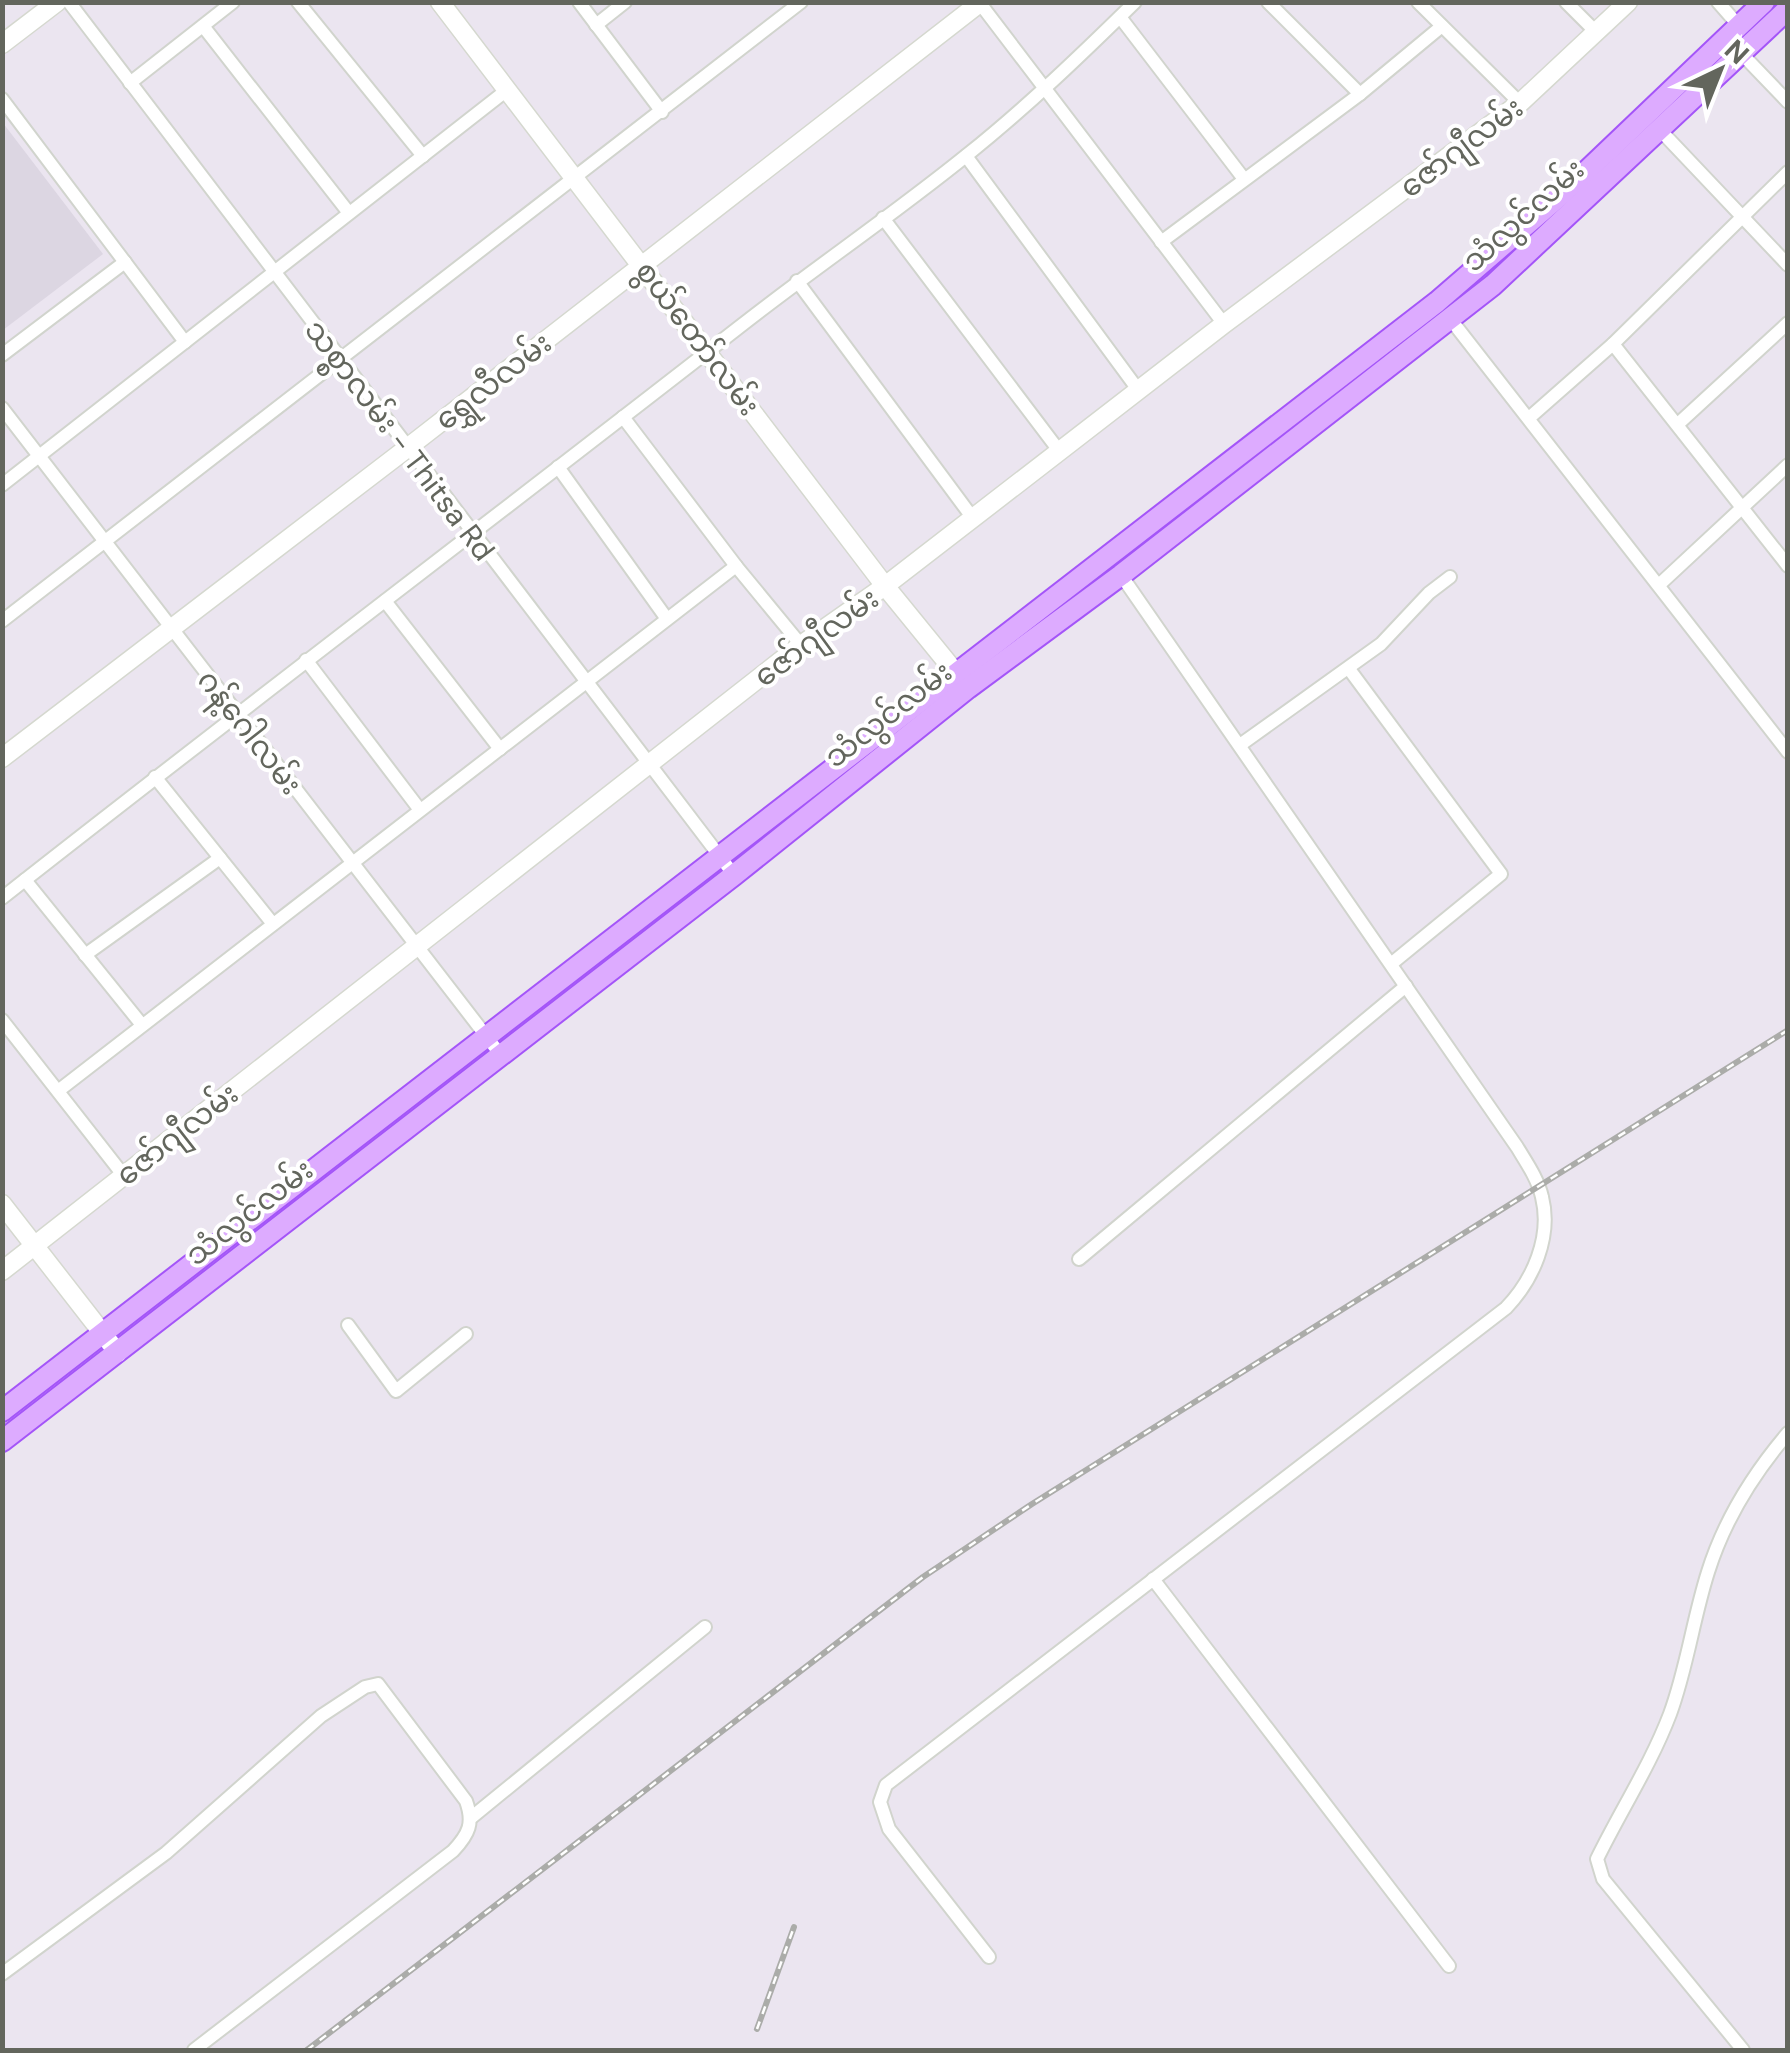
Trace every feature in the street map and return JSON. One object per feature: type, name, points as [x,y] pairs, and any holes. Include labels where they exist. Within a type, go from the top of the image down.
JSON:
[{"type":"main road","name":"သံလွင်လမ်း","points":[[1443,310],[1492,285],[1660,130],[1744,39],[1764,2]]},
{"type":"main road","name":"သံလွင်လမ်း","points":[[2,1411],[298,1184],[494,1046],[1443,310],[1570,187],[1744,39],[1788,9]]},
{"type":"main road","name":"သံလွင်လမ်း","points":[[963,681],[1121,575],[1198,500]]},
{"type":"main road","name":"သံလွင်လမ်း","points":[[2,1440],[311,1202],[494,1046]]},
{"type":"main road","points":[[298,1184],[311,1202]]},
{"type":"street","points":[[2,44],[57,2]]},
{"type":"street","name":"သစ္စာလမ်း - Thitsa Rd","points":[[69,2],[727,867]]},
{"type":"street","points":[[130,84],[233,2]]},
{"type":"street","points":[[298,2],[422,156]]},
{"type":"street","name":"စွယ်တော်လမ်း","points":[[440,2],[886,586],[963,681]]},
{"type":"street","points":[[579,2],[662,112]]},
{"type":"street","points":[[596,25],[626,2]]},
{"type":"street","points":[[2,621],[801,2]]},
{"type":"street","points":[[2,898],[236,713],[966,156],[1046,90],[1135,2]]},
{"type":"street","points":[[1268,2],[1360,94]]},
{"type":"street","points":[[1418,2],[1520,103]]},
{"type":"street","points":[[1566,2],[1596,32]]},
{"type":"street","name":"ဇော်ဂျီလမ်း","points":[[2,1270],[801,645],[886,586],[1224,324],[1520,103],[1628,2]]},
{"type":"street","points":[[1718,2],[1788,102]]},
{"type":"street","points":[[980,3],[1224,324]]},
{"type":"street","name":"ရွှေလီလမ်း","points":[[2,758],[980,3]]},
{"type":"street","points":[[1120,17],[1244,179]]},
{"type":"street","points":[[203,26],[350,214]]},
{"type":"street","points":[[1161,242],[1360,94],[1442,26]]},
{"type":"street","points":[[2,484],[507,90]]},
{"type":"street","points":[[2,99],[185,342]]},
{"type":"street","points":[[1660,130],[1788,265]]},
{"type":"street","points":[[966,156],[1139,391]]},
{"type":"street","points":[[1529,418],[1612,344],[1788,172]]},
{"type":"street","points":[[883,218],[1060,452]]},
{"type":"street","points":[[2,355],[124,262]]},
{"type":"street","points":[[796,282],[972,517]]},
{"type":"street","points":[[1443,310],[1788,752]]},
{"type":"street","points":[[1678,424],[1788,324]]},
{"type":"street","points":[[1612,344],[1788,566]]},
{"type":"street","name":"ဂန့်ဂေါလမ်း","points":[[2,408],[494,1046]]},
{"type":"street","points":[[623,417],[801,645]]},
{"type":"street","points":[[1660,584],[1788,465]]},
{"type":"street","points":[[558,467],[667,619]]},
{"type":"street","points":[[58,1091],[736,566]]},
{"type":"street","points":[[989,1956],[889,1829],[880,1802],[886,1785],[1506,1308],[1527,1283],[1536,1264],[1544,1224],[1542,1195],[1533,1174],[1121,575]]},
{"type":"street","points":[[1240,745],[1381,644],[1450,577]]},
{"type":"street","points":[[385,600],[500,749]]},
{"type":"street","points":[[306,660],[420,810]]},
{"type":"street","points":[[1349,669],[1501,874],[1391,964]]},
{"type":"street","points":[[155,777],[273,924]]},
{"type":"street","points":[[85,954],[220,858]]},
{"type":"street","points":[[25,880],[142,1026]]},
{"type":"street","points":[[1079,1258],[1406,986]]},
{"type":"street","points":[[2,1020],[124,1176]]},
{"type":"street","points":[[2,1204],[118,1353]]},
{"type":"street","points":[[348,1324],[396,1391],[466,1334]]},
{"type":"street","points":[[1743,2050],[1603,1879],[1597,1858],[1668,1719],[1709,1569],[1730,1518],[1752,1479],[1788,1432]]},
{"type":"street","points":[[1154,1578],[1449,1966]]},
{"type":"street","points":[[472,1817],[706,1627]]},
{"type":"street","points":[[2,1974],[166,1853],[321,1716],[365,1687],[378,1684],[466,1801],[472,1817],[467,1836],[194,2050]]},
{"type":"shaded area","points":[[3,123],[103,254],[3,330]]},
{"type":"railway","points":[[307,2050],[923,1577],[1032,1504],[1788,1030]]},
{"type":"railway","points":[[757,2029],[794,1927]]}]
